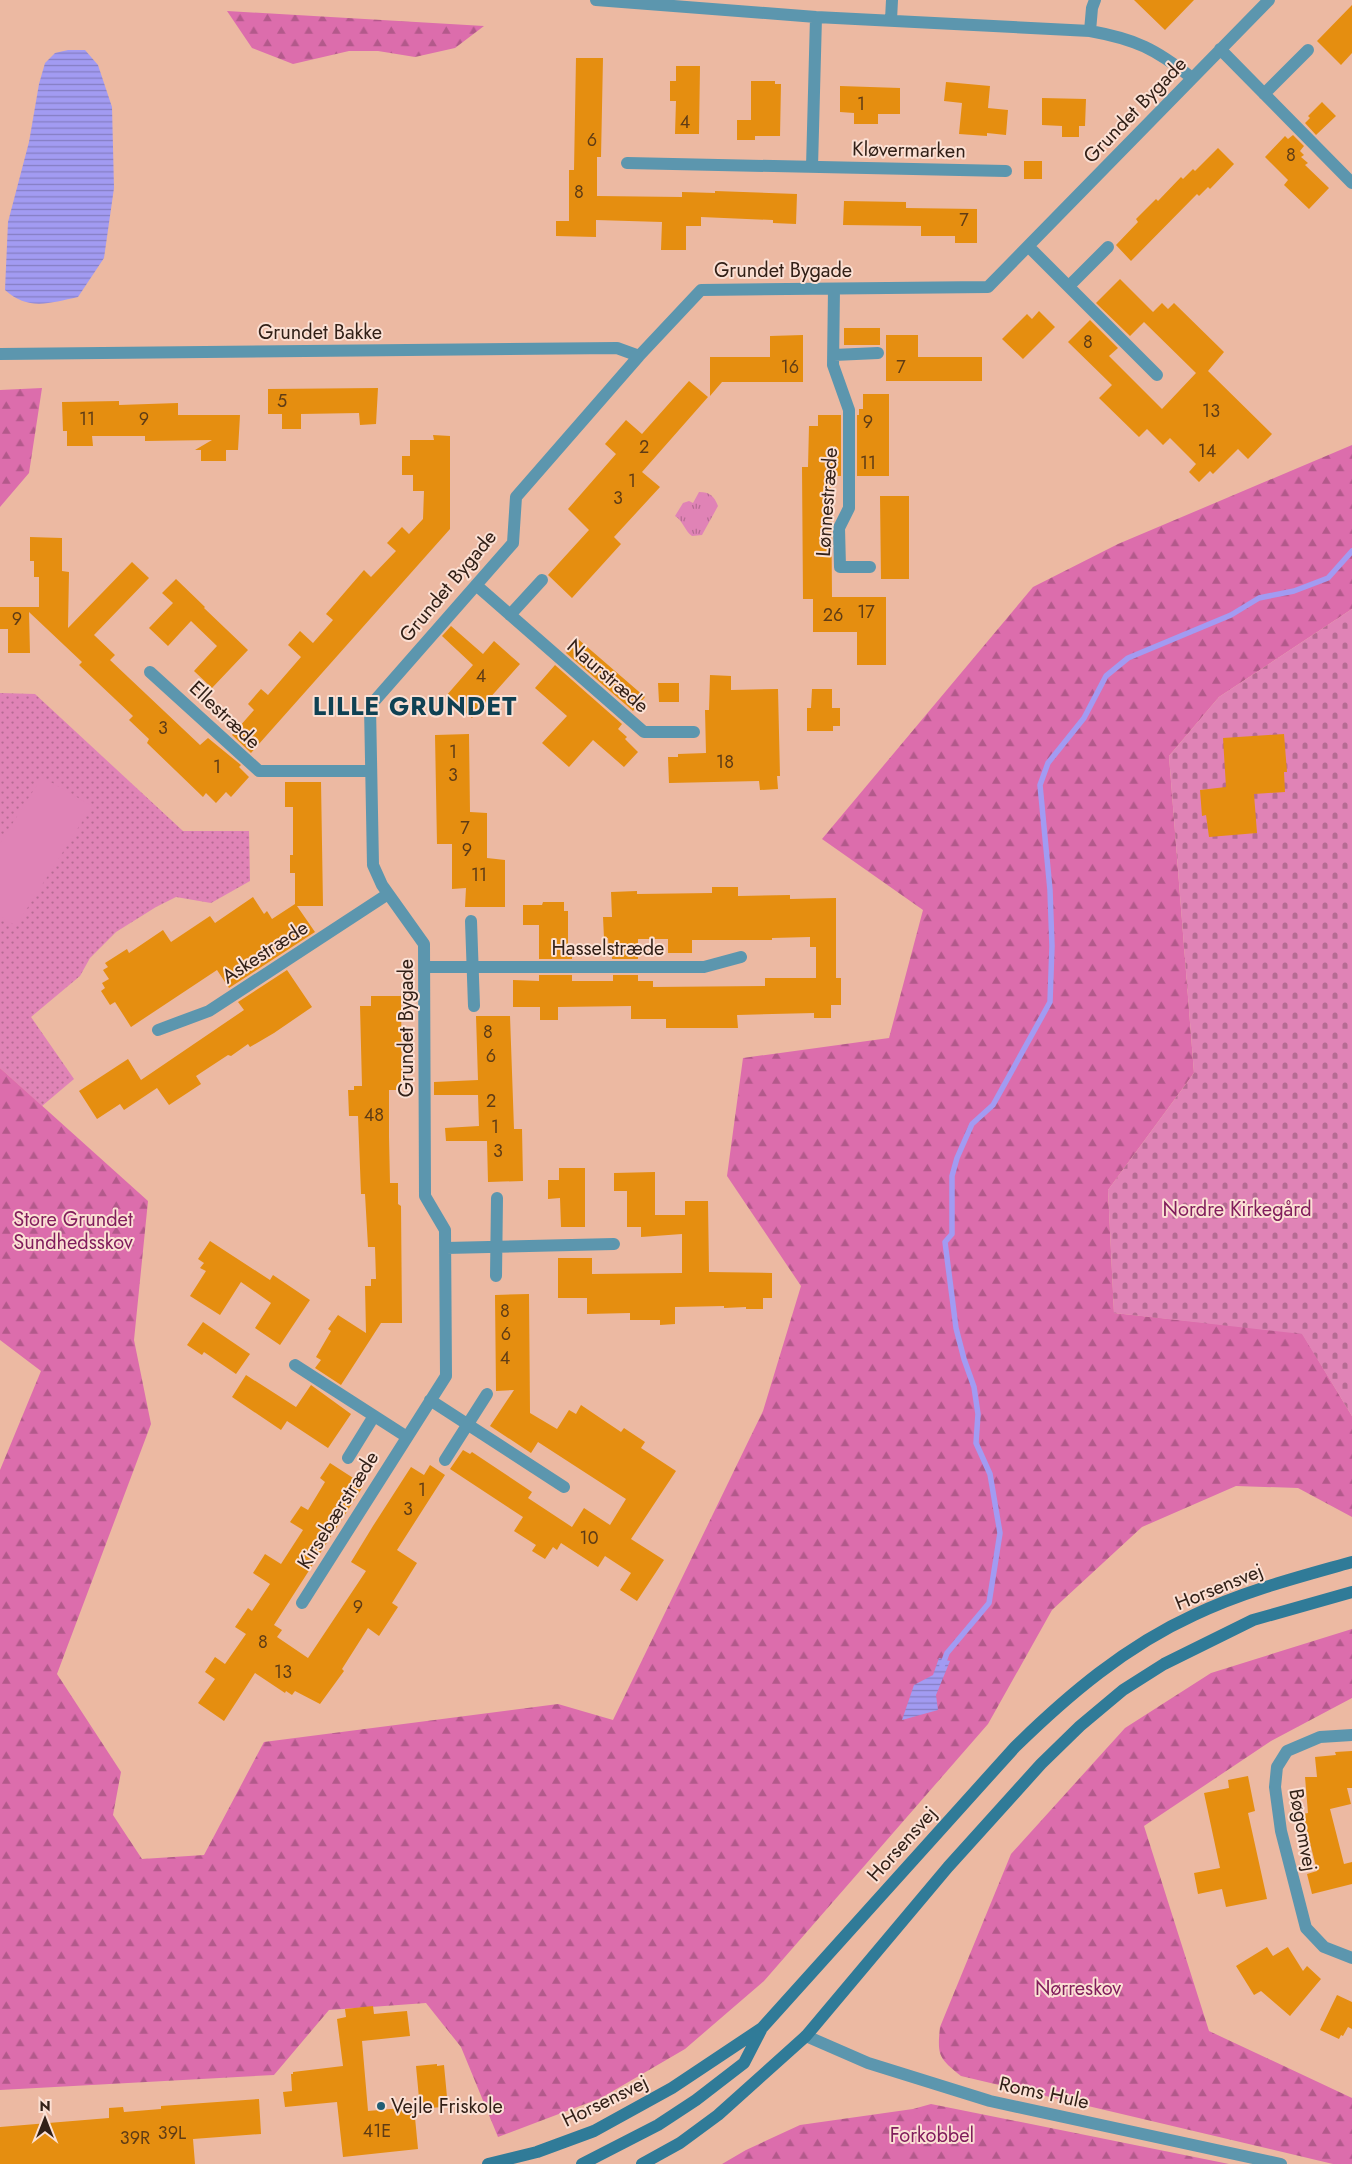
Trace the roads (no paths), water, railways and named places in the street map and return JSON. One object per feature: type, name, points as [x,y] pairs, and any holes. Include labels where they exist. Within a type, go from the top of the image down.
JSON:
[{"type":"main road","name":"Horsensvej","points":[[488,2164],[537,2152],[594,2131],[672,2088],[762,2028],[780,2011],[948,1820],[1015,1747],[1060,1703],[1105,1667],[1150,1638],[1193,1615],[1243,1594],[1352,1562]]},
{"type":"main road","points":[[642,2164],[680,2143],[718,2115],[806,2036],[948,1867],[1041,1764],[1080,1726],[1124,1690],[1164,1664],[1253,1620],[1352,1592]]},
{"type":"main road","points":[[582,2164],[658,2125],[696,2100],[744,2063],[762,2028]]},
{"type":"street","points":[[596,0],[816,17],[1090,31],[1130,40],[1151,48],[1192,78]]},
{"type":"street","points":[[891,20],[892,0]]},
{"type":"street","points":[[1090,31],[1092,8],[1095,0]]},
{"type":"street","name":"Grundet Bygade","points":[[406,1437],[446,1376],[446,1248],[445,1230],[425,1196],[424,944],[388,894],[373,865],[370,706],[513,543],[516,497],[639,356],[701,290],[988,287],[1269,0]]},
{"type":"street","points":[[812,167],[816,17]]},
{"type":"street","points":[[1220,49],[1352,183]]},
{"type":"street","points":[[1264,94],[1308,50]]},
{"type":"street","name":"Kløvermarken","points":[[626,163],[1006,171]]},
{"type":"street","points":[[1028,247],[1157,375]]},
{"type":"street","points":[[1069,286],[1108,247]]},
{"type":"street","name":"Lønnestræde","points":[[834,289],[834,365],[849,410],[849,508],[840,528],[840,566],[870,566]]},
{"type":"street","name":"Grundet Bakke","points":[[0,354],[617,348],[639,356]]},
{"type":"street","points":[[834,354],[878,353]]},
{"type":"street","points":[[510,614],[542,580]]},
{"type":"street","name":"Naurstræde","points":[[476,585],[644,732],[694,732]]},
{"type":"street","name":"Ellestræde","points":[[150,672],[259,771],[370,771]]},
{"type":"street","name":"Askestræde","points":[[158,1030],[209,1011],[388,894]]},
{"type":"street","points":[[471,922],[474,1006]]},
{"type":"street","name":"Hasselstræde","points":[[425,967],[704,966],[741,957]]},
{"type":"street","points":[[496,1276],[497,1198]]},
{"type":"street","points":[[446,1248],[614,1244]]},
{"type":"street","points":[[295,1365],[406,1437]]},
{"type":"street","points":[[445,1460],[488,1394]]},
{"type":"street","points":[[430,1400],[564,1486]]},
{"type":"street","points":[[348,1458],[374,1416]]},
{"type":"street","name":"Kirsebærstræde","points":[[302,1602],[406,1437]]},
{"type":"street","name":"Bøgomvej","points":[[1352,1735],[1320,1737],[1287,1751],[1277,1767],[1275,1787],[1281,1831],[1306,1928],[1324,1948],[1352,1958]]},
{"type":"street","name":"Roms Hule","points":[[806,2036],[868,2063],[990,2101],[1281,2164]]},
{"type":"waterway","points":[[942,1666],[947,1653],[989,1603],[1000,1533],[990,1474],[976,1443],[978,1414],[974,1387],[956,1328],[945,1242],[952,1234],[952,1176],[957,1158],[972,1124],[993,1105],[1050,1002],[1052,946],[1050,890],[1040,785],[1048,763],[1084,718],[1106,676],[1128,658],[1231,615],[1259,598],[1294,591],[1328,578],[1352,551]]},
{"type":"place","name":"Vejle Friskole","points":[[381,2106]]},
{"type":"district","name":"LILLE GRUNDET","points":[[415,706]]},
{"type":"park label","name":"Nordre Kirkegård","points":[[1237,1209]]},
{"type":"park label","name":"Store Grundet Sundhedsskov","points":[[73,1230]]},
{"type":"park label","name":"Nørreskov","points":[[1078,1988]]},
{"type":"park label","name":"Forkobbel","points":[[932,2135]]}]
